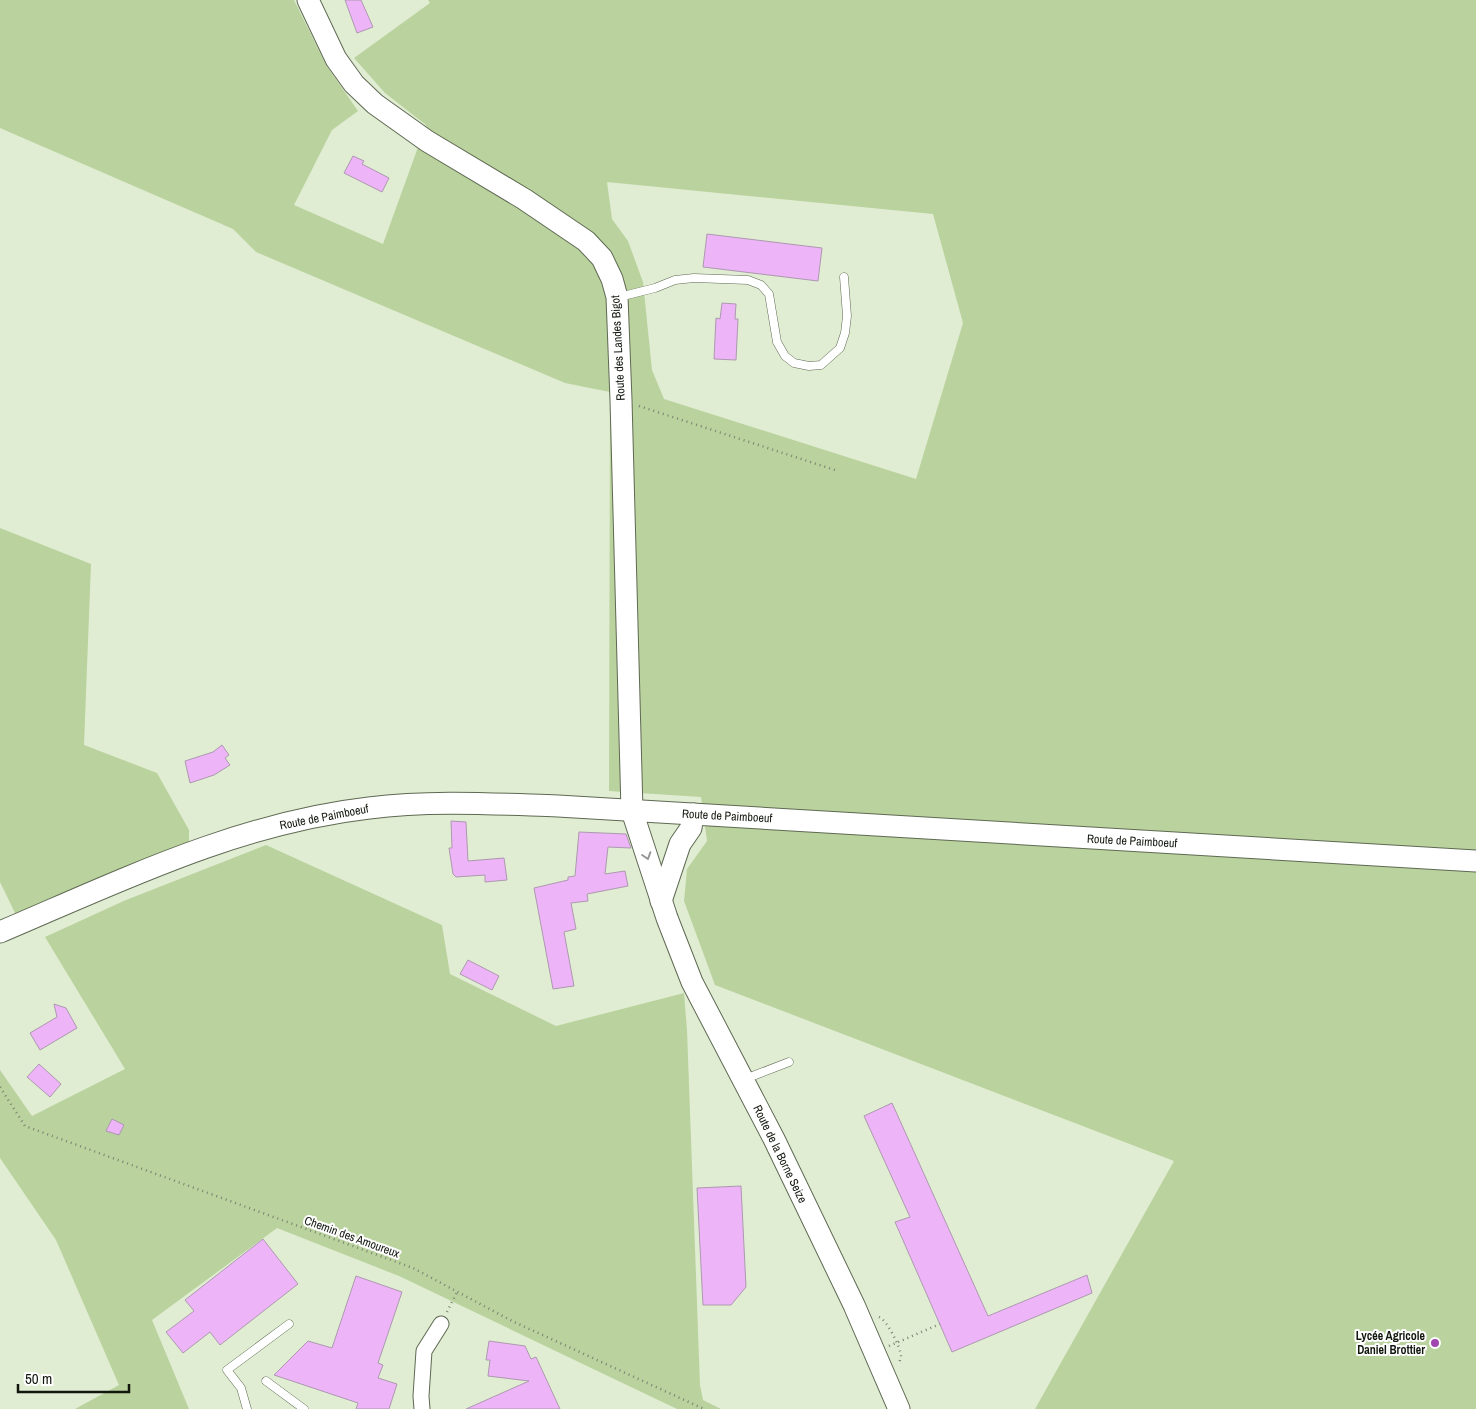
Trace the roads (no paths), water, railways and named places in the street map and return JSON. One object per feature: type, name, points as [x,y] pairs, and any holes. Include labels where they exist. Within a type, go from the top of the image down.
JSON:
[{"type":"street","name":"Route des Landes Bigot","points":[[308,0],[336,59],[354,84],[375,104],[427,141],[524,199],[586,241],[602,258],[612,279],[617,297],[621,400],[632,811],[661,900]]},
{"type":"street","name":"Route de Paimboeuf","points":[[0,932],[129,875],[254,830],[367,808],[414,804],[463,802],[693,814],[1476,861]]},
{"type":"street","points":[[661,900],[680,844],[691,828],[693,814]]},
{"type":"street","name":"Route de la Borne Seize","points":[[661,900],[692,982],[778,1148],[854,1305],[899,1409]]},
{"type":"street","points":[[422,1409],[424,1351],[440,1324]]},
{"type":"lane","points":[[617,297],[655,288],[675,280],[694,278],[748,280],[761,285],[769,294],[777,342],[784,356],[794,363],[815,366],[821,365],[840,348],[845,332],[846,316],[844,277]]},
{"type":"lane","points":[[743,1080],[789,1062]]},
{"type":"lane","points":[[246,1409],[241,1388],[227,1370],[289,1324]]},
{"type":"lane","points":[[266,1381],[304,1409]]},
{"type":"place","name":"Lycée Agricole Daniel Brottier","points":[[1435,1343]]}]
